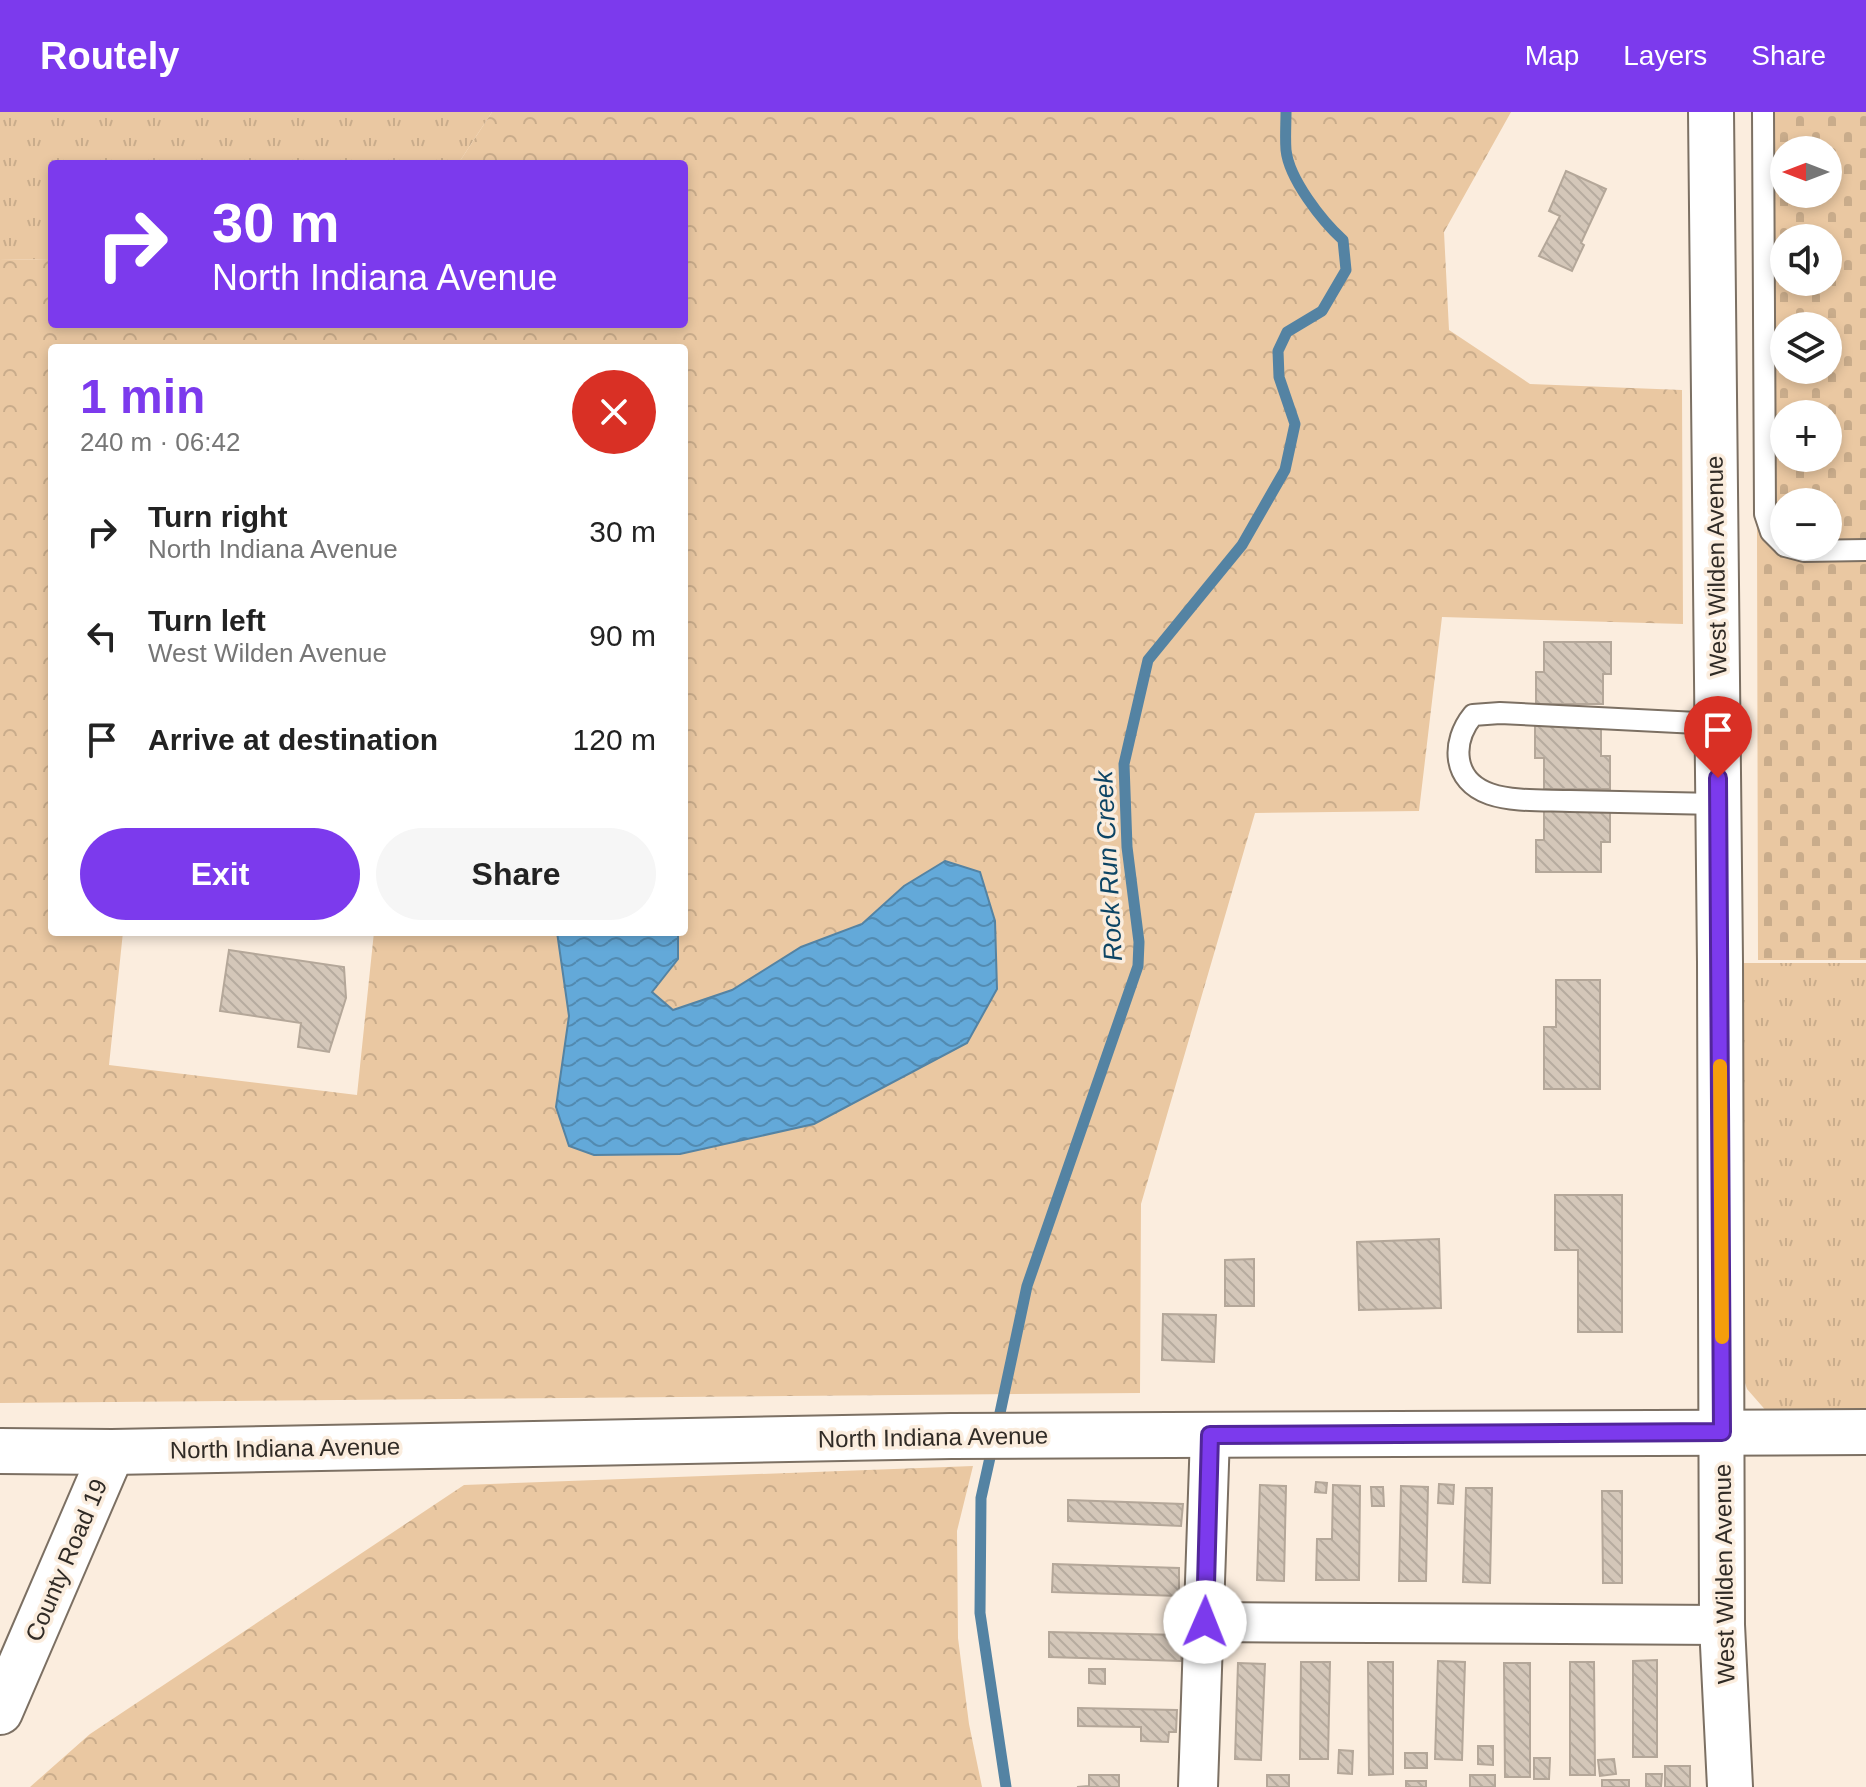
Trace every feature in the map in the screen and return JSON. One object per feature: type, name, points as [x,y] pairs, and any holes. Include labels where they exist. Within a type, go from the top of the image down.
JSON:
[{"type":"street","name":"West Wilden Avenue","points":[[1711,112],[1722,1625],[1730,1787]]},
{"type":"street","name":"North Indiana Avenue","points":[[0,1451],[112,1452],[1044,1435],[1866,1432]]},
{"type":"street","points":[[1198,1787],[1210,1435]]},
{"type":"street","name":"County Road 19","points":[[0,1712],[112,1452]]},
{"type":"street","points":[[1205,1622],[1722,1625]]},
{"type":"lane","points":[[1763,112],[1765,514],[1770,529]]},
{"type":"lane","points":[[1842,550],[1866,550]]},
{"type":"lane","points":[[1717,724],[1516,713],[1473,715],[1464,726],[1457,751],[1463,775],[1476,787],[1492,795],[1539,800],[1718,804]]},
{"type":"green space","points":[[0,112],[492,112],[461,160],[48,160],[48,259],[0,260]]},
{"type":"green space","points":[[492,112],[1511,112],[1444,232],[1449,330],[1530,384],[1682,390],[1683,624],[1442,617],[1419,811],[1255,813],[1141,1204],[1140,1393],[0,1403],[0,260],[48,259],[48,328],[688,328],[688,160],[461,160]]},
{"type":"green space","points":[[1756,112],[1866,112],[1866,960],[1758,960]]},
{"type":"green space","points":[[1741,963],[1866,963],[1866,1415],[1768,1413],[1747,1389],[1744,1380]]},
{"type":"green space","points":[[973,1466],[957,1531],[958,1638],[969,1724],[982,1787],[30,1787],[90,1734],[464,1485]]},
{"type":"water","points":[[945,861],[980,872],[995,921],[997,989],[967,1043],[814,1124],[680,1154],[594,1155],[569,1146],[556,1107],[569,1016],[558,936],[678,936],[678,959],[652,992],[673,1010],[732,990],[801,947],[862,924],[904,886]]},
{"type":"building","points":[[1566,171],[1606,189],[1581,243],[1584,245],[1572,271],[1539,256],[1560,216],[1549,211]]},
{"type":"building","points":[[1544,642],[1611,642],[1611,674],[1603,674],[1603,704],[1536,704],[1536,672],[1544,672]]},
{"type":"building","points":[[1535,726],[1601,726],[1601,756],[1610,756],[1610,789],[1544,789],[1544,758],[1535,758]]},
{"type":"building","points":[[1544,810],[1610,810],[1610,842],[1601,842],[1601,872],[1536,872],[1536,840],[1544,840]]},
{"type":"building","points":[[229,950],[344,967],[346,998],[329,1052],[298,1047],[301,1023],[220,1011]]},
{"type":"building","points":[[1556,980],[1600,980],[1600,1089],[1544,1089],[1544,1027],[1556,1027]]},
{"type":"building","points":[[1555,1195],[1622,1195],[1622,1332],[1578,1332],[1578,1250],[1555,1250]]},
{"type":"building","points":[[1439,1239],[1441,1308],[1359,1310],[1357,1242]]},
{"type":"building","points":[[1254,1259],[1254,1306],[1225,1306],[1225,1260]]},
{"type":"building","points":[[1163,1314],[1216,1315],[1214,1362],[1162,1360]]},
{"type":"building","points":[[1316,1482],[1327,1483],[1326,1493],[1315,1492]]},
{"type":"building","points":[[1439,1484],[1454,1485],[1453,1504],[1438,1503]]},
{"type":"building","points":[[1260,1485],[1286,1486],[1284,1581],[1257,1580]]},
{"type":"building","points":[[1333,1485],[1360,1486],[1359,1580],[1316,1580],[1317,1539],[1332,1539]]},
{"type":"building","points":[[1401,1486],[1428,1487],[1426,1581],[1399,1581]]},
{"type":"building","points":[[1371,1487],[1383,1487],[1384,1506],[1372,1506]]},
{"type":"building","points":[[1466,1488],[1492,1488],[1490,1583],[1463,1582]]},
{"type":"building","points":[[1602,1491],[1622,1491],[1622,1583],[1603,1583]]},
{"type":"building","points":[[1068,1500],[1183,1504],[1181,1526],[1068,1521]]},
{"type":"building","points":[[1053,1564],[1179,1568],[1179,1596],[1052,1592]]},
{"type":"building","points":[[1049,1632],[1181,1635],[1181,1661],[1049,1657]]},
{"type":"building","points":[[1657,1660],[1657,1757],[1633,1757],[1633,1661]]},
{"type":"building","points":[[1438,1661],[1465,1662],[1462,1760],[1435,1759]]},
{"type":"building","points":[[1301,1662],[1330,1662],[1328,1759],[1300,1759]]},
{"type":"building","points":[[1368,1662],[1393,1662],[1393,1774],[1369,1775]]},
{"type":"building","points":[[1570,1662],[1594,1662],[1595,1775],[1570,1775]]},
{"type":"building","points":[[1238,1663],[1265,1664],[1261,1760],[1235,1759]]},
{"type":"building","points":[[1504,1663],[1530,1663],[1530,1777],[1505,1777]]},
{"type":"building","points":[[1089,1669],[1105,1669],[1105,1684],[1089,1683]]},
{"type":"building","points":[[1078,1708],[1177,1710],[1176,1732],[1169,1732],[1168,1742],[1141,1741],[1141,1727],[1078,1726]]},
{"type":"building","points":[[1478,1746],[1493,1746],[1493,1765],[1478,1764]]},
{"type":"building","points":[[1339,1750],[1353,1751],[1352,1774],[1338,1773]]},
{"type":"building","points":[[1405,1753],[1427,1753],[1427,1768],[1405,1768]]},
{"type":"building","points":[[1534,1758],[1550,1758],[1549,1779],[1534,1779]]},
{"type":"building","points":[[1614,1759],[1616,1774],[1600,1776],[1598,1760]]},
{"type":"building","points":[[1665,1766],[1690,1766],[1690,1787],[1665,1787]]},
{"type":"building","points":[[1646,1774],[1662,1774],[1661,1787],[1646,1787]]},
{"type":"building","points":[[1089,1775],[1119,1775],[1119,1787],[1077,1787],[1089,1786]]},
{"type":"building","points":[[1267,1775],[1289,1775],[1289,1787],[1267,1787]]},
{"type":"building","points":[[1470,1775],[1495,1775],[1495,1787],[1470,1787]]},
{"type":"building","points":[[1602,1780],[1629,1780],[1629,1787],[1602,1787]]},
{"type":"building","points":[[1406,1781],[1426,1781],[1426,1787],[1406,1787]]},
{"type":"waterway","name":"Rock Run Creek","points":[[997,1427],[1027,1286],[1138,966],[1139,942],[1127,847],[1124,764],[1148,660],[1242,545],[1285,470],[1295,424],[1279,377],[1278,351],[1287,332],[1322,311],[1346,270],[1343,240],[1308,199],[1288,161],[1286,112]]},
{"type":"waterway","name":"Rock Run Creek","points":[[993,1444],[981,1498],[980,1613],[1006,1787]]},
{"type":"slow traffic","points":[[1720,1066],[1722,1337]]},
{"type":"route","points":[[1205,1622],[1210,1435],[1722,1432],[1718,778]]}]
